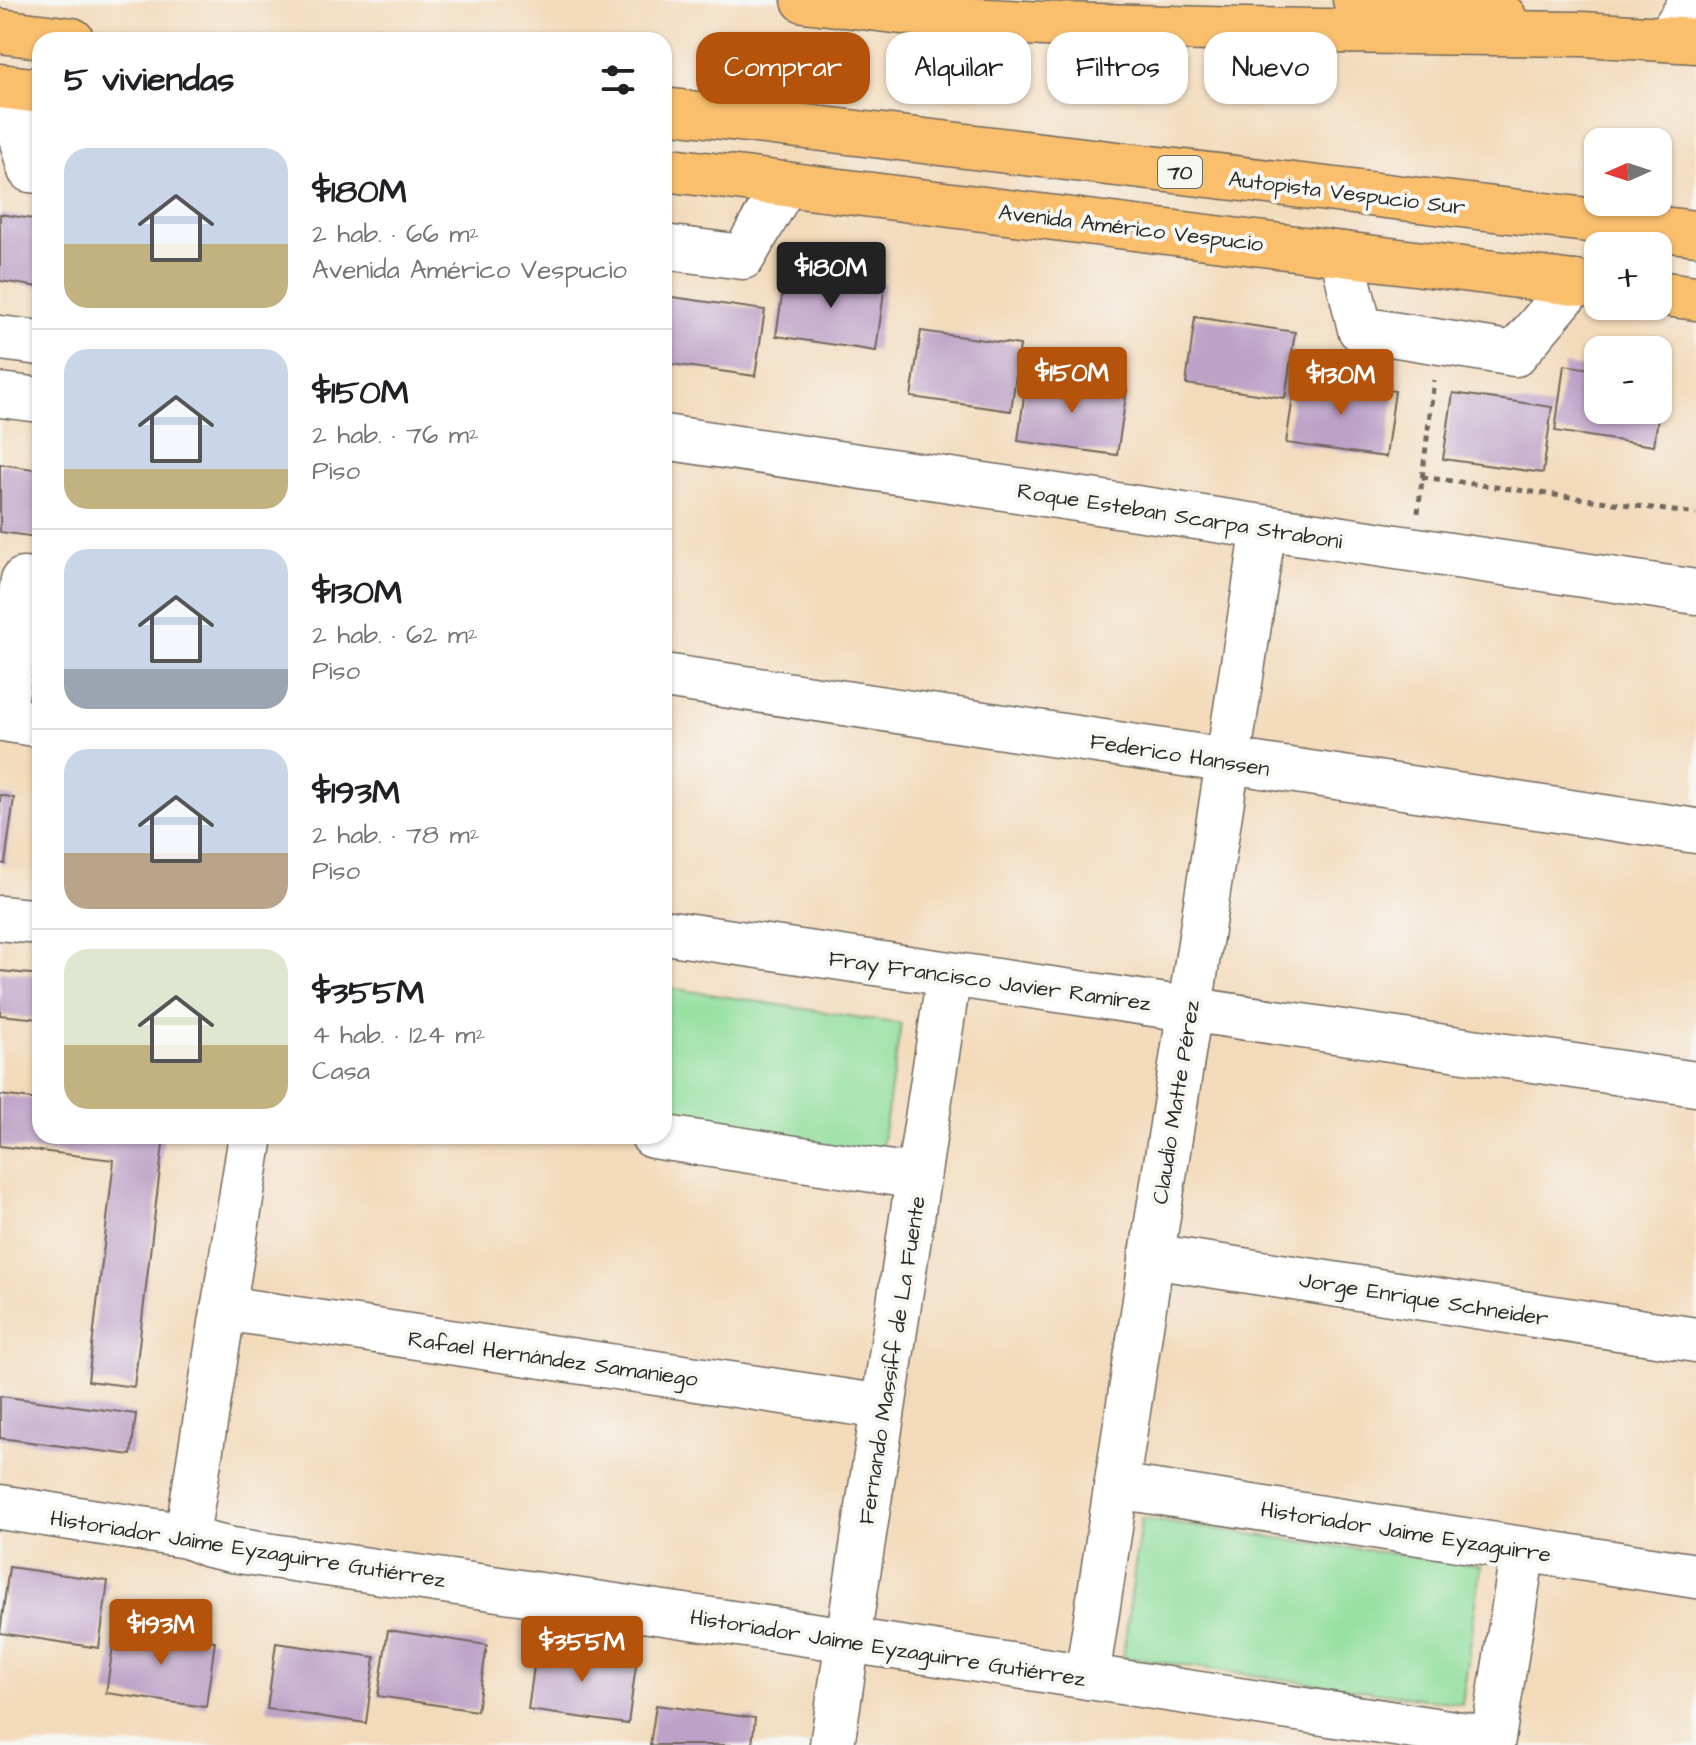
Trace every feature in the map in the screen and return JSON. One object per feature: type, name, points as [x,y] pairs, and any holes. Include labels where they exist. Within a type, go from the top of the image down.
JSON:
[{"type":"main road","points":[[804,0],[968,20],[1063,25],[1682,39]]},
{"type":"main road","points":[[1355,0],[1682,39]]},
{"type":"main road","points":[[0,31],[32,35]]},
{"type":"main road","name":"Autopista Vespucio Sur","points":[[672,111],[1696,233]]},
{"type":"main road","name":"Avenida Américo Vespucio","points":[[672,170],[1584,284]]},
{"type":"main road","points":[[1672,295],[1696,298]]},
{"type":"street","points":[[1682,39],[1693,0]]},
{"type":"street","points":[[16,88],[32,170]]},
{"type":"street","points":[[672,248],[743,257],[785,184]]},
{"type":"street","points":[[1342,254],[1360,329],[1515,354],[1584,287]]},
{"type":"street","points":[[0,338],[32,342]]},
{"type":"street","points":[[0,395],[32,399]]},
{"type":"street","name":"Roque Esteban Scarpa Straboni","points":[[672,438],[1696,592]]},
{"type":"street","name":"Claudio Matte Pérez","points":[[1087,1677],[1264,527]]},
{"type":"street","points":[[19,604],[3,719],[32,724]]},
{"type":"street","name":"Federico Hanssen","points":[[672,677],[1696,831]]},
{"type":"street","points":[[0,918],[32,921]]},
{"type":"street","name":"Fray Francisco Javier Ramírez","points":[[672,933],[1696,1084]]},
{"type":"street","name":"Fernando Massiff de La Fuente","points":[[832,1745],[949,974]]},
{"type":"street","points":[[672,1139],[918,1177]]},
{"type":"street","points":[[187,1536],[250,1144]]},
{"type":"street","name":"Jorge Enrique Schneider","points":[[1151,1256],[1696,1340]]},
{"type":"street","name":"Rafael Hernández Samaniego","points":[[223,1308],[883,1407]]},
{"type":"street","name":"Historiador Jaime Eyzaguirre","points":[[1116,1486],[1696,1576]]},
{"type":"street","name":"Historiador Jaime Eyzaguirre Gutiérrez","points":[[0,1507],[187,1536],[232,1550],[848,1640],[1493,1742]]},
{"type":"street","points":[[1493,1742],[1523,1549]]},
{"type":"path","points":[[1414,550],[1439,342]]},
{"type":"path","points":[[1422,477],[1696,514]]},
{"type":"green space","points":[[32,619],[32,720],[8,716]]},
{"type":"green space","points":[[672,988],[901,1024],[880,1158],[672,1126]]},
{"type":"green space","points":[[1141,1519],[1481,1566],[1462,1704],[1123,1657]]},
{"type":"building","points":[[0,214],[32,219],[32,286],[0,281]]},
{"type":"building","points":[[786,270],[885,284],[876,351],[776,336]]},
{"type":"building","points":[[672,297],[765,310],[755,376],[672,364]]},
{"type":"building","points":[[1195,317],[1295,332],[1285,398],[1186,384]]},
{"type":"building","points":[[921,331],[1020,345],[1011,411],[911,397]]},
{"type":"building","points":[[1564,365],[1584,368],[1584,424],[1657,424],[1654,446],[1555,431]]},
{"type":"building","points":[[1027,374],[1127,389],[1117,455],[1018,441]]},
{"type":"building","points":[[1296,377],[1395,391],[1386,457],[1286,443]]},
{"type":"building","points":[[1453,393],[1552,407],[1543,473],[1443,459]]},
{"type":"building","points":[[0,464],[32,469],[32,536],[0,532]]},
{"type":"building","points":[[0,795],[14,798],[5,864],[0,863]]},
{"type":"building","points":[[0,971],[32,974],[32,1018],[0,1015]]},
{"type":"building","points":[[0,1095],[32,1099],[32,1144],[163,1144],[134,1387],[88,1381],[114,1160],[0,1146]]},
{"type":"building","points":[[0,1396],[136,1414],[131,1455],[0,1438]]},
{"type":"building","points":[[9,1567],[108,1581],[99,1648],[0,1633]]},
{"type":"building","points":[[116,1626],[215,1641],[206,1707],[106,1693]]},
{"type":"building","points":[[388,1630],[487,1645],[477,1711],[378,1696]]},
{"type":"building","points":[[276,1643],[375,1657],[366,1723],[267,1709]]},
{"type":"building","points":[[537,1644],[637,1658],[628,1724],[528,1710]]},
{"type":"building","points":[[656,1705],[755,1718],[752,1745],[650,1745]]}]
